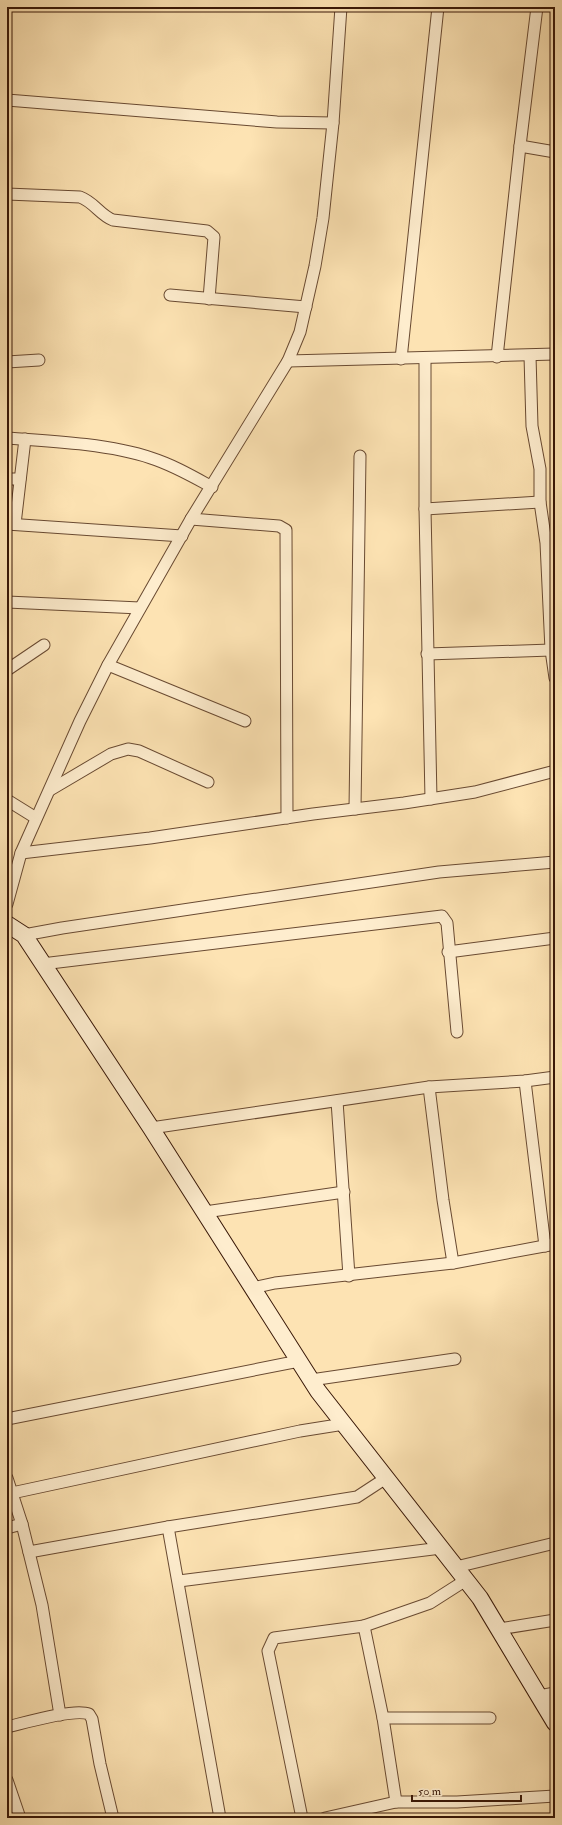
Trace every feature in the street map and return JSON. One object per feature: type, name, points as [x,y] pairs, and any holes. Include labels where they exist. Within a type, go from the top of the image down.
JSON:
[{"type":"street","points":[[7,904],[21,853],[80,721],[108,665],[191,520],[288,362],[300,332],[321,232],[333,124],[340,7]]},
{"type":"street","points":[[401,359],[438,7]]},
{"type":"street","points":[[497,357],[537,7]]},
{"type":"street","points":[[7,100],[151,113],[277,122],[333,124]]},
{"type":"street","points":[[520,146],[555,152]]},
{"type":"street","points":[[7,194],[80,197],[88,200],[105,217],[114,220],[207,231],[214,237],[209,299]]},
{"type":"street","points":[[170,295],[306,307]]},
{"type":"street","points":[[288,362],[497,357],[555,354]]},
{"type":"street","points":[[530,356],[532,426],[540,469],[540,502],[550,543],[551,650],[555,678]]},
{"type":"street","points":[[425,358],[424,509],[431,799]]},
{"type":"street","points":[[7,362],[40,360]]},
{"type":"street","points":[[7,438],[110,448],[169,464],[212,486]]},
{"type":"street","points":[[25,439],[20,479],[11,524],[182,536]]},
{"type":"street","points":[[355,809],[360,456]]},
{"type":"street","points":[[7,479],[20,479]]},
{"type":"street","points":[[424,509],[540,502]]},
{"type":"street","points":[[191,520],[279,526],[286,530],[287,818]]},
{"type":"street","points":[[7,602],[140,608]]},
{"type":"street","points":[[7,670],[44,645]]},
{"type":"street","points":[[427,654],[551,650]]},
{"type":"street","points":[[108,665],[245,721]]},
{"type":"street","points":[[50,790],[111,754],[128,749],[139,751],[208,782]]},
{"type":"street","points":[[21,853],[150,838],[431,799],[475,792],[555,771]]},
{"type":"street","points":[[7,800],[36,818]]},
{"type":"street","points":[[24,935],[70,926],[439,872],[555,862]]},
{"type":"street","points":[[42,964],[440,916],[444,917],[447,923],[448,952],[457,1032]]},
{"type":"street","points":[[7,924],[24,935],[152,1128],[311,1380],[480,1598],[555,1723]]},
{"type":"street","points":[[448,952],[555,938]]},
{"type":"street","points":[[152,1128],[429,1087],[525,1081],[555,1077]]},
{"type":"street","points":[[252,1288],[274,1283],[349,1276],[453,1263],[550,1245],[525,1081]]},
{"type":"street","points":[[429,1087],[443,1200],[453,1263]]},
{"type":"street","points":[[337,1101],[349,1276]]},
{"type":"street","points":[[205,1212],[344,1192]]},
{"type":"street","points":[[311,1380],[455,1359]]},
{"type":"street","points":[[7,1419],[299,1361]]},
{"type":"street","points":[[12,1493],[300,1431],[344,1424]]},
{"type":"street","points":[[7,1478],[22,1524],[42,1605],[60,1715]]},
{"type":"street","points":[[29,1552],[168,1527],[357,1497],[386,1478]]},
{"type":"street","points":[[7,1528],[22,1524]]},
{"type":"street","points":[[168,1527],[179,1581],[220,1818]]},
{"type":"street","points":[[302,1818],[268,1651],[274,1638],[364,1626],[430,1603],[461,1574],[555,1543]]},
{"type":"street","points":[[179,1581],[441,1548]]},
{"type":"street","points":[[499,1629],[555,1620]]},
{"type":"street","points":[[364,1626],[383,1718],[396,1802]]},
{"type":"street","points":[[539,1696],[555,1693]]},
{"type":"street","points":[[7,1728],[60,1715],[86,1713],[91,1716],[100,1764],[113,1818]]},
{"type":"street","points":[[383,1718],[490,1718]]},
{"type":"street","points":[[7,1780],[20,1818]]},
{"type":"street","points":[[325,1818],[396,1802],[457,1802],[555,1796]]}]
